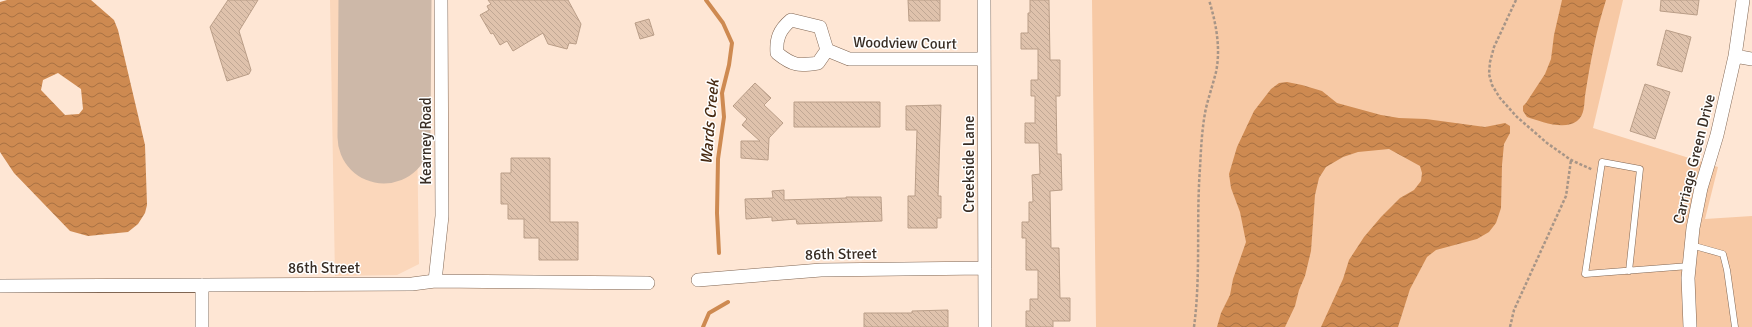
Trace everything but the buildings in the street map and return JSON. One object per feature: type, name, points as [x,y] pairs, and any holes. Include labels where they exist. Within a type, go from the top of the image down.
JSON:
[{"type":"street","name":"Kearney Road","points":[[436,281],[442,216],[441,0]]},
{"type":"street","name":"Creekside Lane","points":[[984,0],[985,327]]},
{"type":"street","name":"Carriage Green Drive","points":[[1690,327],[1688,306],[1689,266],[1697,204],[1717,135],[1735,56],[1743,0]]},
{"type":"street","name":"Woodview Court","points":[[827,50],[849,59],[984,59]]},
{"type":"street","points":[[1735,56],[1752,59]]},
{"type":"street","name":"86th Street","points":[[698,280],[820,270],[985,268]]},
{"type":"street","name":"86th Street","points":[[0,286],[412,284],[436,281],[648,283]]},
{"type":"street","points":[[202,285],[202,327]]},
{"type":"lane","points":[[1629,271],[1640,169],[1602,162],[1585,274],[1629,271],[1689,266]]},
{"type":"lane","points":[[1691,245],[1723,254],[1727,270],[1735,327]]},
{"type":"path","points":[[1194,327],[1198,289],[1199,188],[1202,146],[1206,108],[1216,73],[1218,57],[1217,30],[1209,0]]},
{"type":"path","points":[[1516,0],[1494,47],[1490,62],[1489,74],[1492,85],[1500,98],[1517,117],[1547,143],[1571,160],[1600,174]]},
{"type":"path","points":[[1510,327],[1514,310],[1566,196],[1571,160]]},
{"type":"shaded area","points":[[330,0],[415,0],[419,264],[397,275],[335,276]]},
{"type":"shaded area","points":[[1092,0],[1623,0],[1593,128],[1718,167],[1705,219],[1752,216],[1752,327],[1096,327]]},
{"type":"water","points":[[7,0],[91,0],[114,20],[118,30],[145,145],[147,205],[145,213],[138,224],[128,232],[88,236],[70,231],[14,173],[0,152],[0,2]],"holes":[[[58,73],[81,89],[83,109],[79,114],[65,115],[41,90],[43,80]]]},
{"type":"water","points":[[1562,0],[1606,0],[1594,48],[1583,113],[1580,119],[1572,124],[1566,125],[1545,123],[1527,117],[1523,111],[1523,106],[1545,74],[1551,59],[1554,35]]},
{"type":"water","points":[[1287,82],[1322,91],[1337,103],[1381,115],[1485,127],[1505,123],[1510,126],[1510,133],[1504,144],[1501,208],[1496,223],[1489,232],[1477,239],[1436,250],[1427,257],[1410,289],[1398,327],[1321,327],[1343,279],[1349,260],[1364,237],[1400,198],[1414,190],[1421,181],[1422,173],[1420,166],[1389,149],[1358,152],[1343,157],[1326,167],[1319,178],[1315,195],[1311,251],[1305,276],[1299,290],[1295,306],[1285,327],[1217,327],[1221,313],[1230,295],[1233,279],[1246,242],[1240,212],[1231,188],[1229,174],[1237,147],[1254,111],[1271,89],[1279,83]]},
{"type":"waterway","name":"Wards Creek","points":[[706,0],[723,23],[732,43],[729,65],[722,93],[724,117],[718,159],[717,213],[719,253]]},
{"type":"waterway","name":"Wards Creek","points":[[703,327],[709,313],[728,302]]},
{"type":"runway","points":[[384,137],[385,0]]}]
